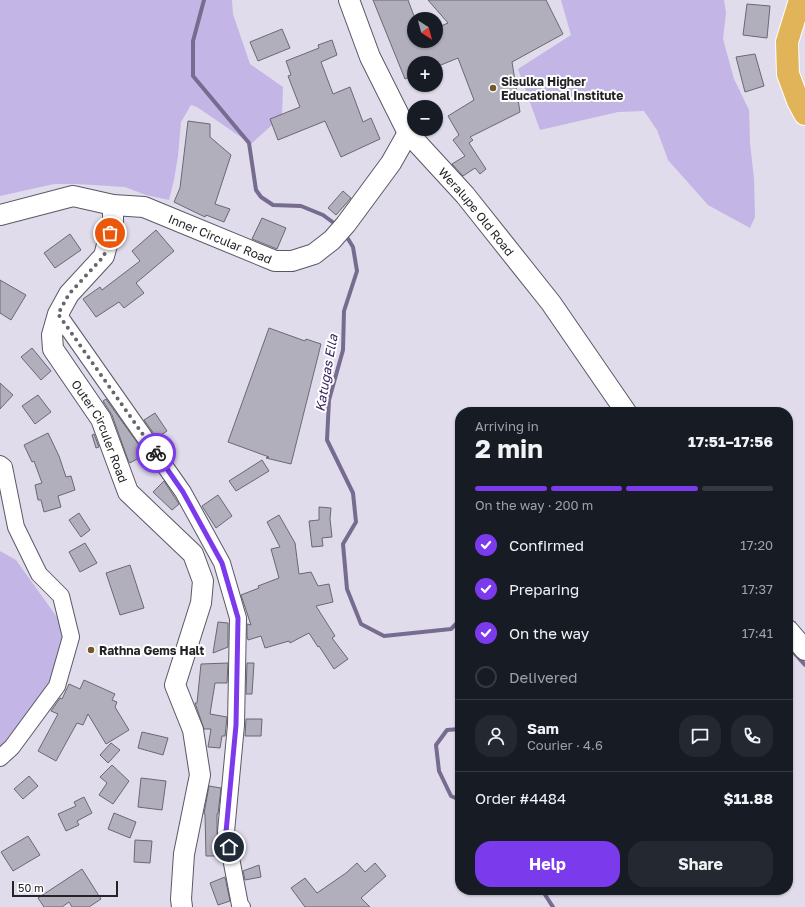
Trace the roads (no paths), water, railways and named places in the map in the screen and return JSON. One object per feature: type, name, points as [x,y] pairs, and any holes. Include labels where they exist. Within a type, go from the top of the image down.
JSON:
[{"type":"highway","points":[[800,0],[787,42],[788,74],[798,101],[805,114]]},
{"type":"street","name":"Weralupe Old Road","points":[[349,0],[370,57],[407,131]]},
{"type":"street","name":"Inner Circular Road","points":[[0,215],[73,196],[113,205],[144,207],[275,261],[292,262],[314,254],[332,240],[391,163],[407,135]]},
{"type":"street","name":"Weralupe Old Road","points":[[411,136],[465,195],[551,303],[623,407]]},
{"type":"street","name":"Outer Circuler Road","points":[[113,205],[113,222],[104,256],[69,294],[58,314],[52,335],[53,349],[101,419],[128,492],[193,554],[203,581],[201,604],[175,686],[193,730],[200,774],[184,854],[181,899],[182,907]]},
{"type":"street","points":[[58,314],[183,492],[222,563],[238,618],[236,725],[226,832],[240,905],[242,907]]},
{"type":"street","points":[[0,464],[4,467],[16,527],[39,574],[61,596],[71,637],[57,686],[12,747],[0,758]]},
{"type":"street","points":[[793,636],[805,650]]},
{"type":"waterway","name":"Katugas Ella","points":[[204,0],[193,41],[193,76],[249,143],[256,190],[261,197],[273,205],[301,206],[323,215],[338,226]]},
{"type":"waterway","name":"Katugas Ella","points":[[345,234],[353,247],[357,271],[344,311],[343,350],[329,400],[327,440],[353,493],[356,522],[343,544],[347,589],[361,624],[384,636],[451,629],[455,625]]},
{"type":"waterway","points":[[793,652],[805,665]]},
{"type":"waterway","points":[[455,729],[447,730],[436,745],[439,771],[451,796],[455,798]]},
{"type":"waterway","points":[[545,895],[553,907]]},
{"type":"place","name":"Sisulka Higher Educational Institute","points":[[493,88]]},
{"type":"place","name":"Rathna Gems Halt","points":[[91,650]]}]
